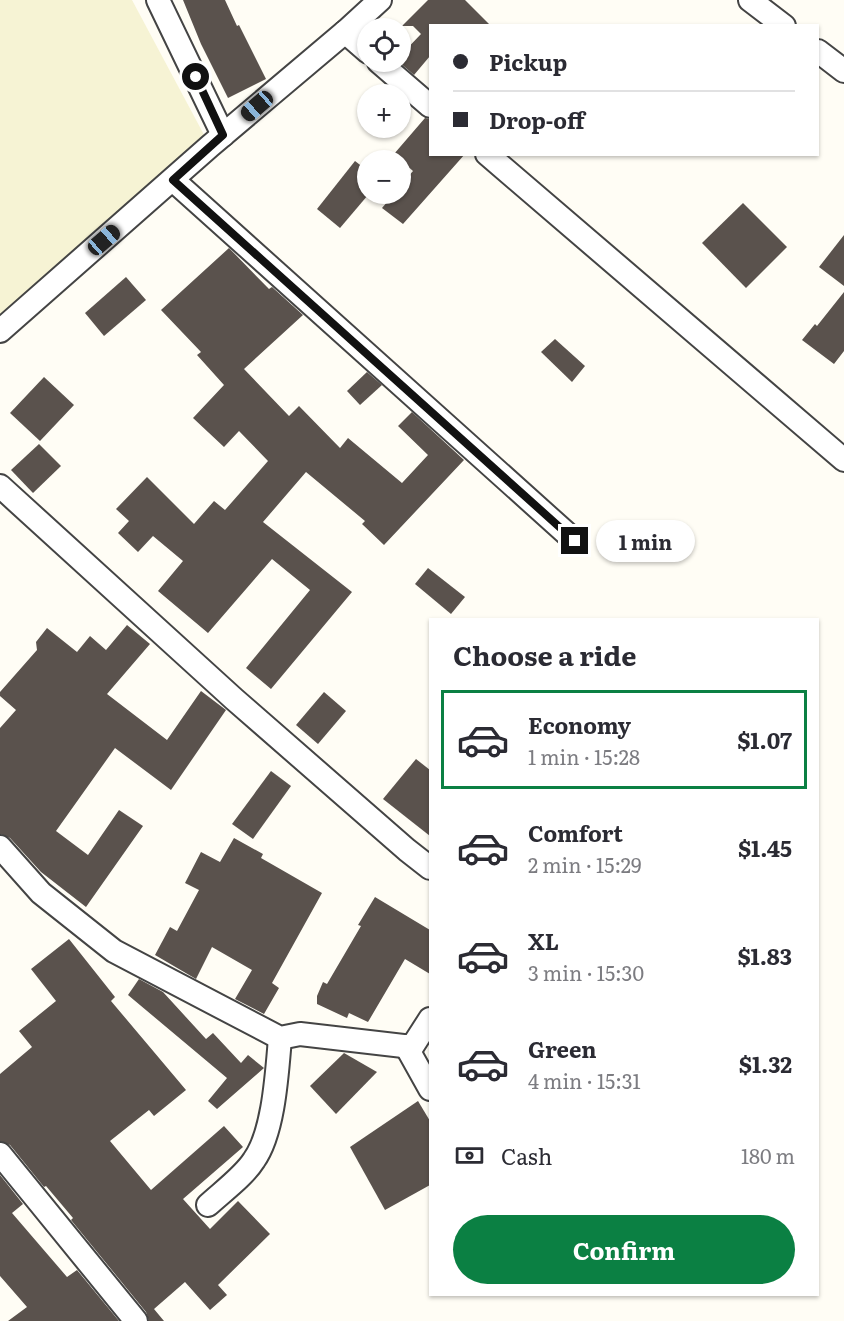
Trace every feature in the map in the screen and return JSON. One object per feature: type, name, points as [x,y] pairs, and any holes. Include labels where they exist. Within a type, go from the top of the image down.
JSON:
[{"type":"street","points":[[158,0],[223,135]]},
{"type":"street","points":[[0,331],[380,0]]},
{"type":"street","points":[[750,0],[781,24]]},
{"type":"street","points":[[345,32],[357,42]]},
{"type":"street","points":[[819,52],[844,71]]},
{"type":"street","points":[[391,72],[429,105]]},
{"type":"street","points":[[490,156],[844,460]]},
{"type":"street","points":[[173,180],[575,541]]},
{"type":"street","points":[[0,486],[234,699],[429,867]]},
{"type":"street","points":[[0,847],[40,893],[114,951],[280,1038],[300,1034],[412,1047],[429,1021]]},
{"type":"street","points":[[208,1205],[254,1161],[264,1144],[276,1081],[280,1038]]},
{"type":"street","points":[[406,1046],[429,1087]]},
{"type":"street","points":[[0,1154],[136,1321]]},
{"type":"shaded area","points":[[0,0],[132,0],[210,146],[0,331]]},
{"type":"building","points":[[183,0],[225,0],[266,79],[228,98],[201,44]]},
{"type":"building","points":[[428,0],[465,0],[489,24],[429,24],[429,57],[414,75],[411,72],[411,44],[421,34],[411,26],[410,18]]},
{"type":"building","points":[[425,118],[429,119],[429,156],[463,156],[403,224],[382,208],[385,204],[411,204],[411,173],[413,171],[411,169],[411,150],[397,150],[408,138],[411,138],[411,134]]},
{"type":"building","points":[[355,161],[357,163],[357,204],[360,204],[340,228],[317,209]]},
{"type":"building","points":[[743,203],[787,247],[746,288],[702,243]]},
{"type":"building","points":[[844,235],[844,286],[819,267]]},
{"type":"building","points":[[229,248],[269,289],[272,287],[303,315],[244,369],[289,416],[299,406],[340,448],[348,438],[402,483],[428,455],[398,426],[412,412],[464,460],[384,545],[362,524],[365,521],[306,472],[263,522],[352,592],[271,689],[246,668],[310,590],[272,559],[208,633],[158,591],[183,561],[153,536],[138,552],[118,533],[129,521],[116,509],[147,477],[194,524],[214,501],[225,510],[268,461],[239,431],[224,447],[193,418],[224,385],[197,355],[201,352],[161,310]]},
{"type":"building","points":[[126,277],[146,300],[104,336],[85,313]]},
{"type":"building","points":[[844,292],[844,351],[834,364],[802,340],[815,324],[817,326]]},
{"type":"building","points":[[555,339],[585,366],[572,382],[541,352]]},
{"type":"building","points":[[367,372],[382,385],[360,405],[347,391]]},
{"type":"building","points":[[44,377],[74,405],[40,441],[10,413]]},
{"type":"building","points":[[39,444],[61,466],[33,493],[11,470]]},
{"type":"building","points":[[428,568],[465,597],[451,614],[415,584]]},
{"type":"building","points":[[127,625],[150,644],[107,694],[167,740],[201,691],[226,710],[171,790],[115,748],[56,831],[88,855],[119,810],[143,826],[86,907],[41,872],[10,838],[0,834],[0,728],[16,710],[0,696],[0,692],[37,650],[36,642],[47,628],[77,652],[90,636],[106,650]]},
{"type":"building","points":[[324,692],[346,711],[318,744],[296,725]]},
{"type":"building","points":[[416,759],[429,769],[429,835],[383,799]]},
{"type":"building","points":[[271,771],[291,786],[253,839],[232,824]]},
{"type":"building","points":[[234,838],[263,854],[261,858],[322,893],[272,983],[279,988],[264,1014],[235,999],[252,970],[212,947],[196,979],[155,955],[170,927],[177,931],[199,890],[185,883],[201,852],[220,862]]},
{"type":"building","points":[[375,897],[429,929],[429,973],[405,959],[368,1022],[349,1013],[347,1018],[317,1004],[317,996],[323,982],[327,984],[361,926],[358,925]]},
{"type":"building","points":[[69,939],[115,997],[111,1001],[186,1090],[154,1116],[149,1110],[110,1141],[151,1190],[224,1126],[243,1147],[183,1199],[210,1229],[238,1201],[270,1234],[218,1285],[227,1295],[210,1310],[185,1282],[154,1309],[164,1321],[149,1321],[146,1312],[71,1220],[73,1218],[10,1145],[0,1141],[0,1074],[32,1047],[19,1031],[56,1001],[31,969]]},
{"type":"building","points":[[139,979],[163,992],[206,1039],[213,1033],[241,1063],[248,1055],[264,1068],[217,1109],[208,1101],[227,1078],[128,995]]},
{"type":"building","points":[[344,1053],[377,1072],[336,1114],[310,1086]]},
{"type":"building","points":[[418,1101],[429,1119],[429,1186],[385,1210],[350,1147]]},
{"type":"building","points":[[0,1175],[23,1204],[12,1213],[67,1277],[77,1270],[119,1321],[8,1321],[27,1307],[0,1276]]},
{"type":"route","points":[[196,77],[223,135],[173,180],[575,541]]}]
